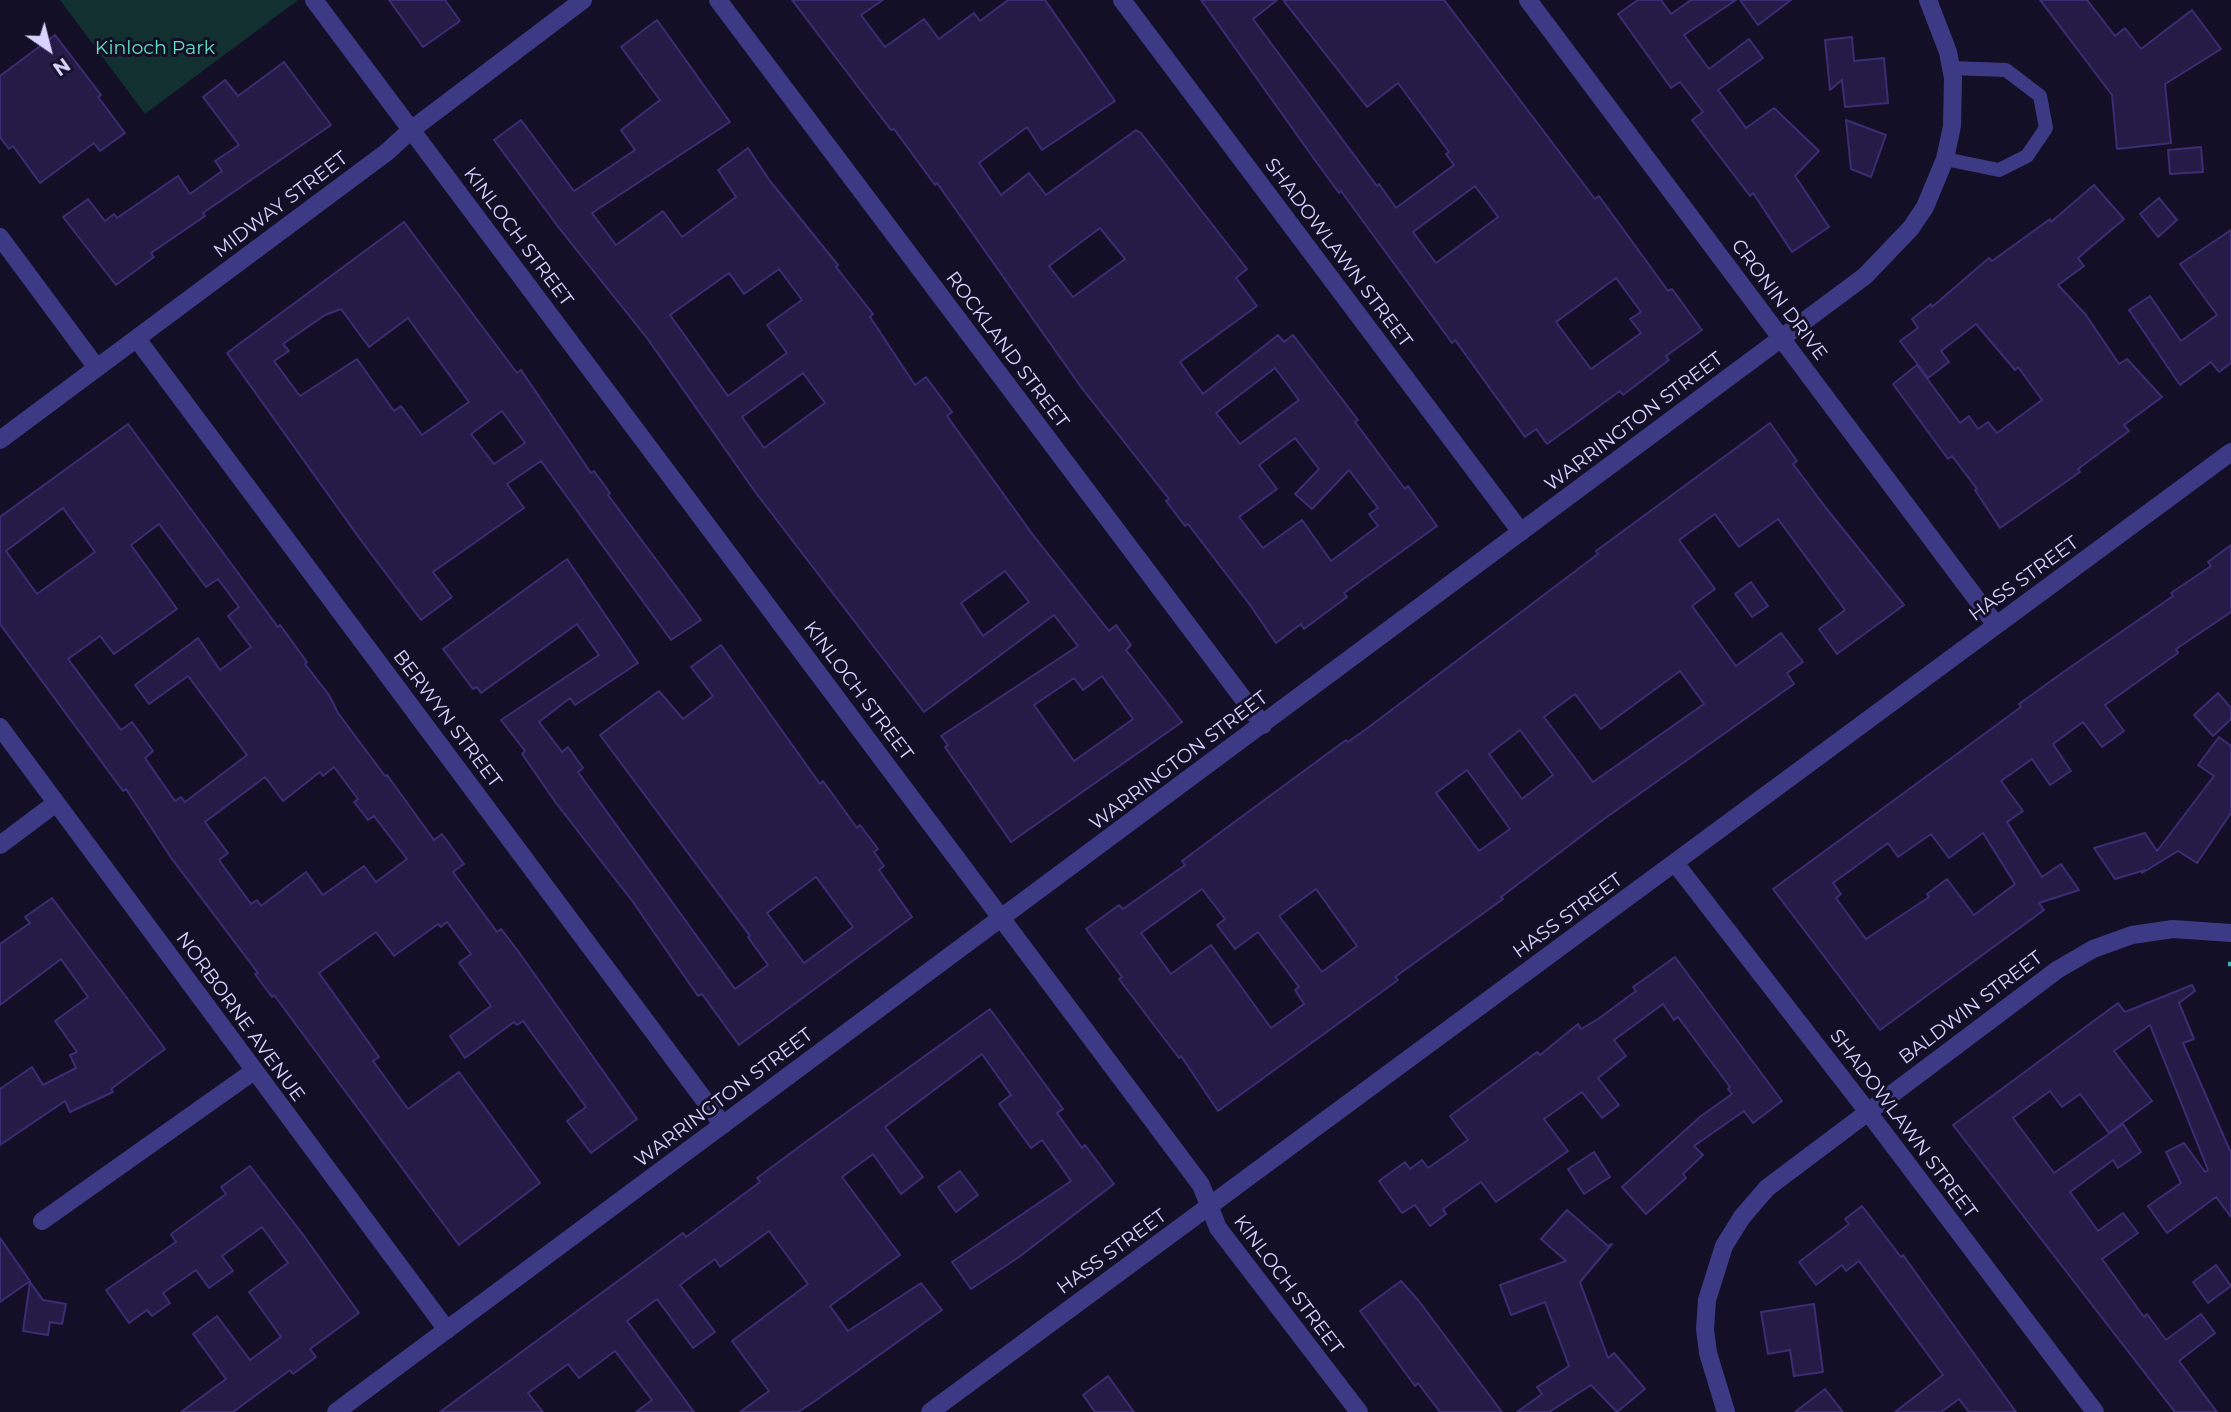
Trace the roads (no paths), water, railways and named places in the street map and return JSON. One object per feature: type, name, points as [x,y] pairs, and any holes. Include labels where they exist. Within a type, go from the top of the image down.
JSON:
[{"type":"street","name":"KINLOCH STREET","points":[[314,0],[1201,1185],[1217,1228],[1359,1412]]},
{"type":"street","name":"MIDWAY STREET","points":[[0,440],[387,152],[411,130],[583,0]]},
{"type":"street","name":"ROCKLAND STREET","points":[[718,0],[1263,725]]},
{"type":"street","name":"SHADOWLAWN STREET","points":[[1122,0],[1521,532]]},
{"type":"street","name":"CRONIN DRIVE","points":[[1528,0],[1996,625]]},
{"type":"street","name":"WARRINGTON STREET","points":[[336,1412],[1865,275],[1896,247],[1925,207],[1945,159],[1952,126],[1952,73],[1936,16],[1928,0]]},
{"type":"street","points":[[0,237],[97,368]]},
{"type":"street","name":"BERWYN STREET","points":[[137,339],[723,1125]]},
{"type":"street","name":"HASS STREET","points":[[930,1412],[2231,452]]},
{"type":"street","name":"NORBORNE AVENUE","points":[[0,727],[447,1330]]},
{"type":"street","points":[[0,845],[56,803]]},
{"type":"street","name":"SHADOWLAWN STREET","points":[[1675,863],[2095,1412]]},
{"type":"street","name":"BALDWIN STREET","points":[[1726,1412],[1708,1353],[1705,1329],[1707,1300],[1724,1246],[1742,1217],[1767,1188],[2057,970],[2093,949],[2132,935],[2173,929],[2231,933]]},
{"type":"street","points":[[42,1222],[254,1071]]},
{"type":"lane","points":[[1945,159],[1999,170],[2027,156],[2046,128],[2040,96],[2006,70],[1952,73]]},
{"type":"park label","name":"Kinloch Park","points":[[155,48]]}]
